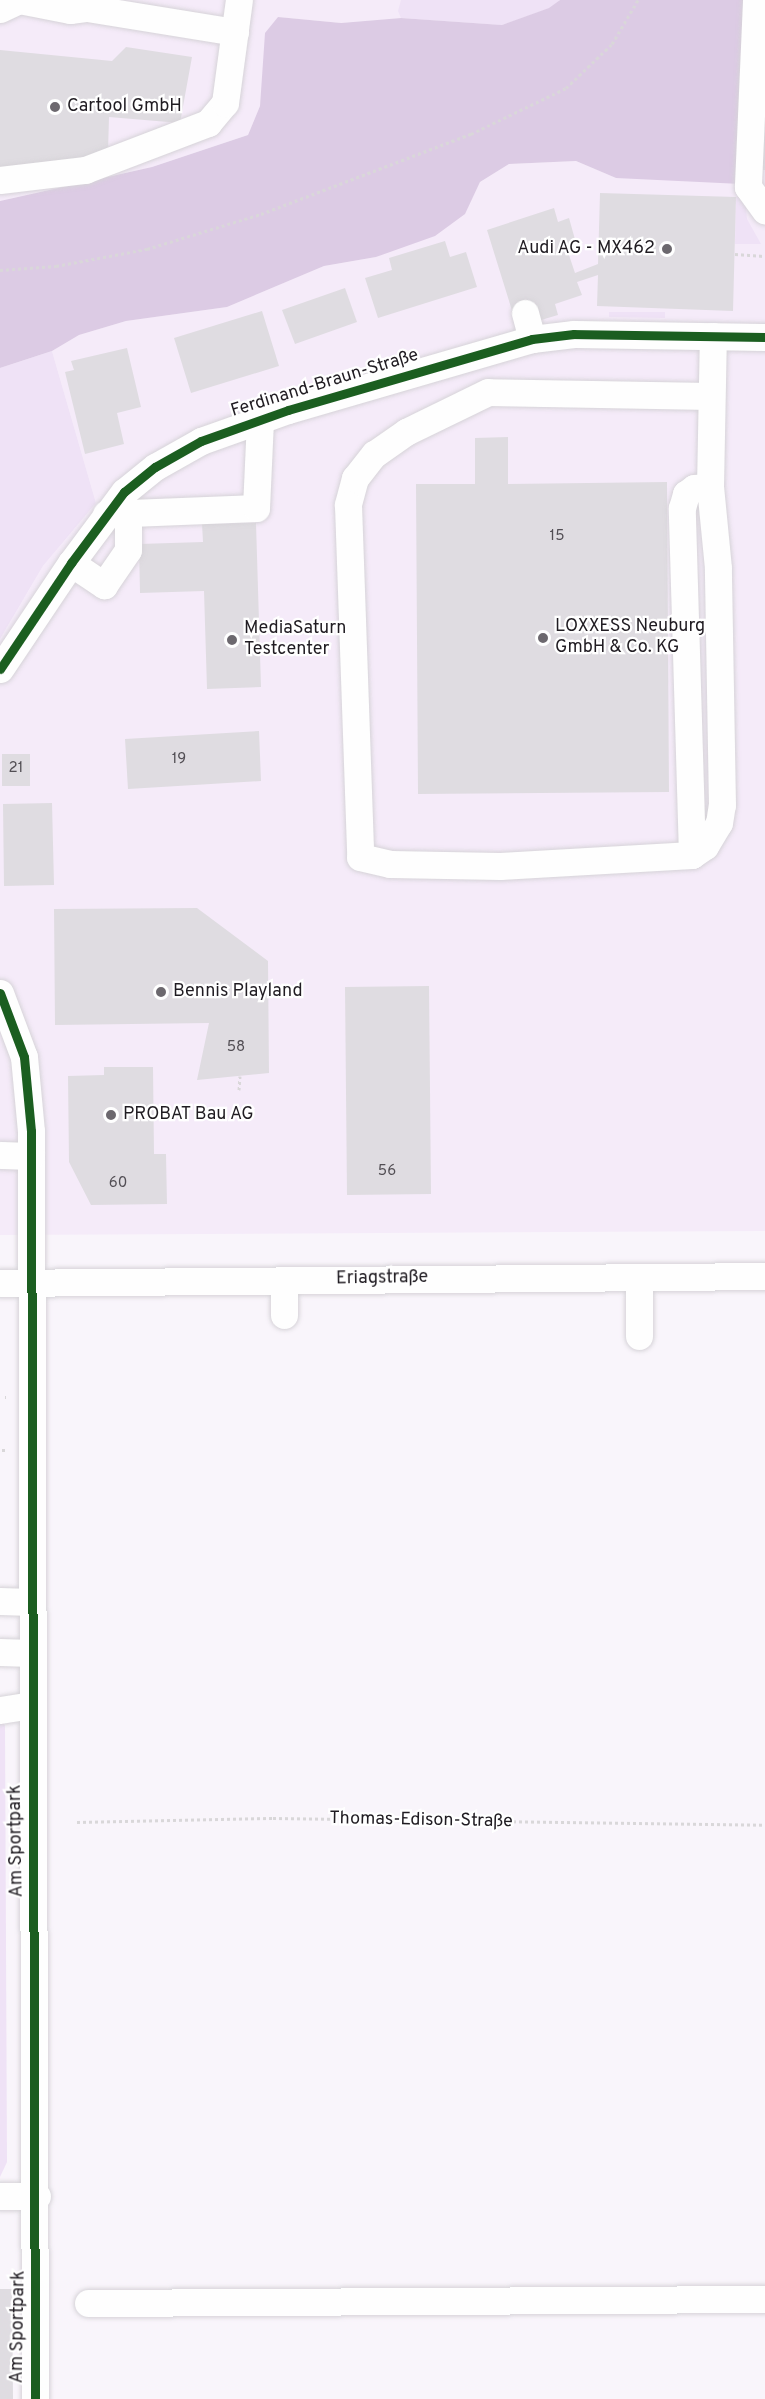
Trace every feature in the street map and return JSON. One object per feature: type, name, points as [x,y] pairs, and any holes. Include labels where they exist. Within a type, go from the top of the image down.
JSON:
[{"type":"street","points":[[0,9],[19,0],[70,10],[89,4],[235,32]]},
{"type":"street","points":[[0,180],[85,170],[208,123],[225,103],[239,0]]},
{"type":"street","points":[[765,1],[756,0],[748,187],[765,210]]},
{"type":"street","name":"Ferdinand-Braun-Straße","points":[[0,669],[70,562],[117,513],[155,467],[201,441],[528,326],[574,334],[765,337]]},
{"type":"street","points":[[710,396],[488,392],[406,432],[374,454],[356,478],[348,505],[360,857],[390,864],[500,866],[693,855],[682,508],[686,494],[694,488],[710,487],[710,396],[713,336]]},
{"type":"street","points":[[70,562],[104,585],[128,550],[117,513],[256,508],[260,420]]},
{"type":"street","points":[[0,993],[24,1056],[31,1156],[30,1282]]},
{"type":"street","points":[[0,1155],[31,1156]]},
{"type":"street","name":"Eriagstraße","points":[[0,1283],[765,1276]]},
{"type":"street","points":[[639,1277],[639,1336]]},
{"type":"street","points":[[284,1280],[284,1315]]},
{"type":"street","name":"Am Sportpark","points":[[30,1282],[37,2196],[35,2399]]},
{"type":"street","points":[[0,1601],[31,1602]]},
{"type":"street","points":[[0,1652],[32,1653]]},
{"type":"street","points":[[0,1710],[32,1705]]},
{"type":"street","points":[[0,2196],[37,2196]]},
{"type":"street","points":[[88,2303],[765,2299]]},
{"type":"path","points":[[0,270],[56,266],[147,249],[261,214],[471,134],[566,88],[612,44],[638,0]]},
{"type":"path","points":[[735,254],[765,256]]},
{"type":"path","points":[[239,1090],[240,1076]]},
{"type":"shaded area","points":[[0,0],[560,0],[502,25],[402,18],[341,23],[278,17],[260,106],[248,135],[152,167],[0,201]]},
{"type":"shaded area","points":[[401,0],[560,0],[550,8],[502,25],[401,18],[398,11]]},
{"type":"shaded area","points":[[560,0],[750,0],[741,184],[616,178],[576,161],[509,164],[480,182],[465,214],[435,236],[376,257],[324,266],[227,307],[126,321],[79,335],[52,351],[0,368],[0,201],[152,167],[248,135],[260,106],[265,33],[278,17],[341,23],[401,18],[502,25],[549,8]]},
{"type":"shaded area","points":[[765,0],[765,1231],[0,1235],[0,639],[43,566],[96,503],[52,351],[79,335],[126,321],[227,307],[324,266],[376,257],[464,214],[480,182],[509,164],[576,161],[616,178]]},
{"type":"shaded area","points":[[736,197],[745,198],[747,219],[761,244],[735,244]]},
{"type":"shaded area","points":[[609,312],[665,312],[665,318],[609,317]]},
{"type":"shaded area","points":[[52,351],[96,503],[43,566],[0,639],[0,368]]},
{"type":"shaded area","points":[[0,1721],[5,1725],[7,2162],[0,2177]]},
{"type":"building","name":"Cartool GmbH","points":[[126,47],[192,57],[180,123],[109,117],[108,152],[0,177],[0,50],[112,61]]},
{"type":"building","points":[[765,60],[765,170],[759,170]]},
{"type":"building","name":"Audi AG - MX462","points":[[600,193],[736,197],[733,311],[597,306],[598,275],[577,282],[582,295],[555,304],[558,315],[541,320],[514,317],[487,230],[554,208],[558,222],[569,218],[576,243],[566,246],[575,273],[598,264]]},
{"type":"building","points":[[445,241],[450,257],[466,252],[477,287],[378,318],[365,278],[392,270],[389,258]]},
{"type":"building","points":[[345,288],[357,322],[295,344],[282,310]]},
{"type":"building","points":[[262,311],[279,366],[191,393],[174,338]]},
{"type":"building","points":[[127,348],[141,407],[117,413],[124,444],[85,454],[65,372],[74,370],[71,361]]},
{"type":"building","name":"LOXXESS Neuburg GmbH & Co. KG","points":[[508,437],[508,484],[667,482],[669,792],[418,794],[416,484],[475,484],[475,438]]},
{"type":"building","name":"MediaSaturn Testcenter","points":[[256,523],[261,687],[207,689],[204,591],[140,593],[139,544],[203,542],[202,524]]},
{"type":"building","points":[[259,731],[261,781],[128,789],[125,739]]},
{"type":"building","points":[[2,754],[30,754],[30,786],[2,786]]},
{"type":"building","points":[[52,803],[54,885],[4,886],[3,804]]},
{"type":"building","name":"Bennis Playland","points":[[197,908],[268,961],[269,1073],[197,1080],[209,1023],[55,1025],[54,909]]},
{"type":"building","points":[[429,986],[431,1194],[347,1195],[345,987]]},
{"type":"building","name":"PROBAT Bau AG","points":[[104,1067],[153,1067],[154,1154],[166,1154],[167,1204],[91,1205],[69,1162],[68,1076],[104,1075]]},
{"type":"building","points":[[0,2289],[12,2289],[13,2399],[0,2399]]},
{"type":"cycle path","points":[[0,669],[71,563],[124,492],[155,467],[201,441],[288,410],[532,339],[574,334],[765,337]]},
{"type":"cycle path","points":[[0,993],[24,1057],[31,1131],[35,2399]]},
{"type":"place","name":"Cartool GmbH","points":[[55,107]]},
{"type":"place","name":"Audi AG - MX462","points":[[667,249]]},
{"type":"place","name":"LOXXESS Neuburg GmbH & Co. KG","points":[[543,638]]},
{"type":"place","name":"MediaSaturn Testcenter","points":[[232,640]]},
{"type":"place","name":"Bennis Playland","points":[[161,992]]},
{"type":"place","name":"PROBAT Bau AG","points":[[111,1115]]}]
